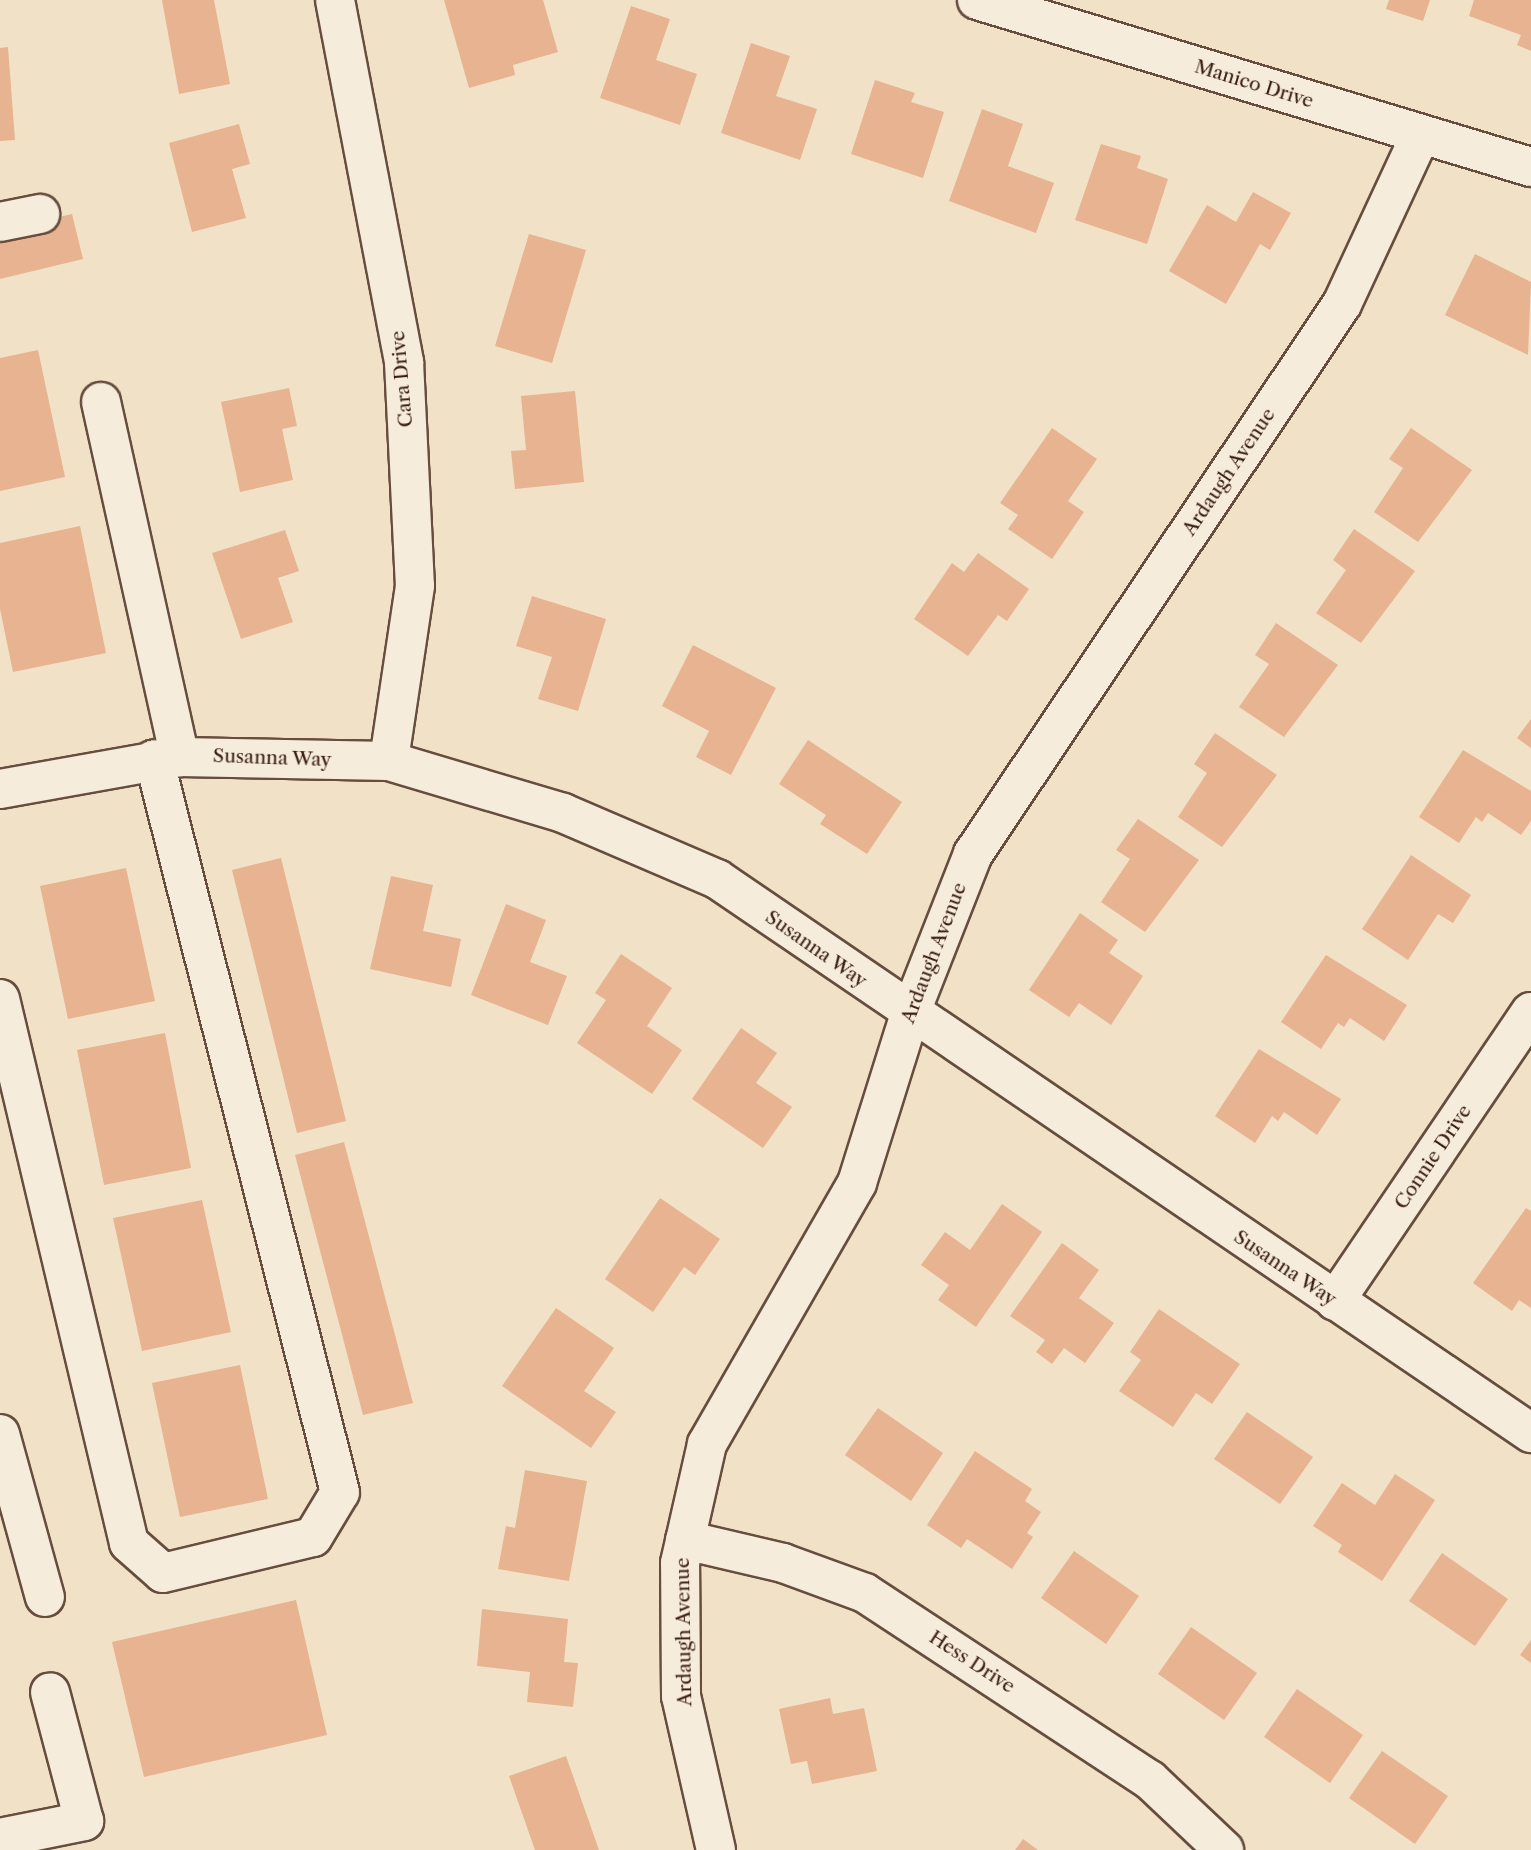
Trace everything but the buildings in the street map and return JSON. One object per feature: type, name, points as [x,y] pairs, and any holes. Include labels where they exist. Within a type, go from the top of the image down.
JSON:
[{"type":"street","name":"Cara Drive","points":[[335,0],[404,362],[415,586],[389,761]]},
{"type":"street","name":"Manico Drive","points":[[977,0],[1531,167]]},
{"type":"street","name":"Ardaugh Avenue","points":[[716,1850],[681,1696],[680,1563],[707,1444],[857,1183],[910,1014],[973,854],[1342,304],[1421,134]]},
{"type":"street","points":[[0,222],[40,214]]},
{"type":"street","points":[[0,999],[130,1543],[163,1573],[313,1537],[340,1492],[167,758],[101,402]]},
{"type":"street","name":"Susanna Way","points":[[0,789],[167,758],[389,761],[563,813],[716,879],[910,1014],[1531,1433]]},
{"type":"street","name":"Connie Drive","points":[[1335,1301],[1531,1012]]},
{"type":"street","points":[[0,1434],[45,1597]]},
{"type":"street","name":"Hess Drive","points":[[685,1540],[783,1563],[865,1593],[1150,1780],[1224,1850]]},
{"type":"street","points":[[0,1838],[84,1821],[50,1692]]}]
